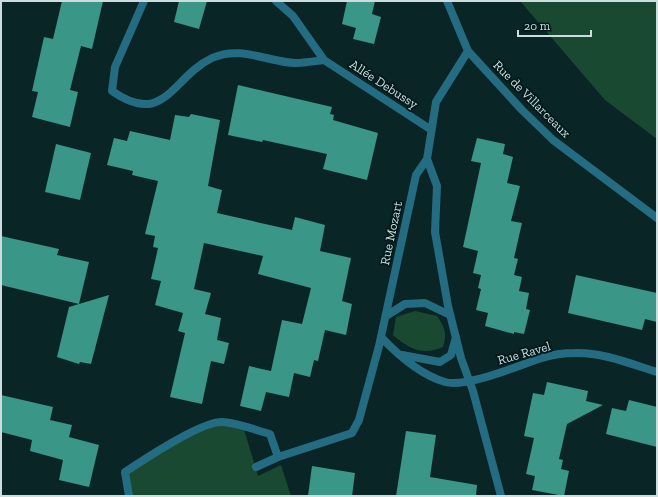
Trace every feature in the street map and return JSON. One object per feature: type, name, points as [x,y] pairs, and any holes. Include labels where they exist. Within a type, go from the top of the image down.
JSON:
[{"type":"street","points":[[144,1],[115,67],[112,91],[127,102],[154,104],[171,94],[192,71],[213,58],[238,52],[296,63],[324,60]]},
{"type":"street","name":"Allée Debussy","points":[[276,1],[293,16],[324,60],[430,129]]},
{"type":"street","name":"Rue de Villarceaux","points":[[448,5],[468,50],[522,110],[553,140],[657,218]]},
{"type":"street","name":"Rue Mozart","points":[[468,50],[436,102],[430,129],[427,159],[437,186],[435,232],[450,315],[468,381],[473,391],[501,496]]},
{"type":"street","name":"Rue Mozart","points":[[278,458],[352,433],[359,420],[386,316],[416,175],[427,159]]},
{"type":"street","points":[[386,316],[405,304],[425,303],[450,315]]},
{"type":"street","points":[[381,337],[397,354],[429,375],[446,382],[468,381]]},
{"type":"street","points":[[397,354],[440,362],[451,355],[456,338]]},
{"type":"street","name":"Rue Ravel","points":[[468,381],[543,358],[575,353],[610,358],[657,372]]},
{"type":"street","points":[[129,496],[125,472],[155,451],[211,423],[222,422],[270,434],[278,458],[256,467]]},
{"type":"green space","points":[[520,1],[657,1],[657,139],[605,100]]},
{"type":"green space","points":[[415,311],[437,316],[444,331],[445,338],[443,347],[429,351],[416,350],[393,335],[396,317]]},
{"type":"green space","points":[[211,423],[243,426],[258,476],[281,465],[291,496],[129,496],[125,472]]},
{"type":"building","points":[[62,1],[103,1],[92,49],[81,46],[70,90],[78,92],[70,127],[32,117],[38,92],[32,91],[44,37],[53,39]]},
{"type":"building","points":[[179,1],[207,1],[199,29],[174,22]]},
{"type":"building","points":[[347,1],[375,1],[372,14],[381,17],[374,44],[353,39],[356,28],[342,24]]},
{"type":"building","points":[[238,85],[332,107],[330,114],[334,115],[333,120],[378,133],[367,180],[323,169],[327,154],[263,140],[262,142],[228,135]]},
{"type":"building","points":[[191,114],[220,120],[208,186],[222,190],[217,213],[292,230],[295,217],[325,225],[320,251],[351,258],[342,301],[352,304],[346,335],[325,330],[318,361],[314,360],[310,377],[294,373],[289,397],[266,392],[261,411],[240,406],[249,366],[271,371],[282,320],[302,324],[311,288],[258,274],[263,256],[204,243],[194,289],[211,293],[205,314],[221,318],[217,340],[229,343],[224,364],[211,361],[202,404],[170,397],[185,333],[178,331],[183,313],[155,305],[161,281],[151,279],[158,248],[153,247],[155,236],[145,234],[158,181],[132,175],[133,171],[107,165],[114,138],[127,141],[130,131],[170,140],[175,115],[189,117]]},
{"type":"building","points":[[477,138],[505,144],[503,154],[513,157],[507,183],[520,186],[511,221],[522,223],[514,258],[518,259],[514,275],[522,277],[519,291],[529,293],[526,309],[530,310],[524,334],[514,332],[514,334],[485,326],[488,313],[476,310],[481,289],[478,288],[481,275],[473,273],[478,251],[463,247],[481,163],[471,161]]},
{"type":"building","points":[[56,144],[91,153],[80,200],[45,192]]},
{"type":"building","points":[[1,236],[59,249],[57,255],[89,262],[79,304],[1,285]]},
{"type":"building","points":[[576,275],[657,293],[657,322],[645,319],[642,330],[568,313]]},
{"type":"building","points":[[109,295],[91,364],[80,362],[79,364],[57,357],[69,307]]},
{"type":"building","points":[[547,382],[588,391],[586,401],[603,405],[567,424],[559,459],[563,460],[561,469],[569,471],[564,496],[532,490],[535,476],[526,474],[534,438],[524,436],[533,393],[544,395]]},
{"type":"building","points":[[1,395],[53,407],[50,420],[72,425],[69,437],[99,445],[89,487],[59,480],[63,460],[30,451],[32,440],[1,432]]},
{"type":"building","points":[[629,400],[657,407],[657,447],[606,434],[612,408],[626,411]]},
{"type":"building","points":[[406,431],[436,435],[430,477],[477,485],[476,496],[396,496]]},
{"type":"building","points":[[312,466],[355,473],[352,496],[308,496]]}]
